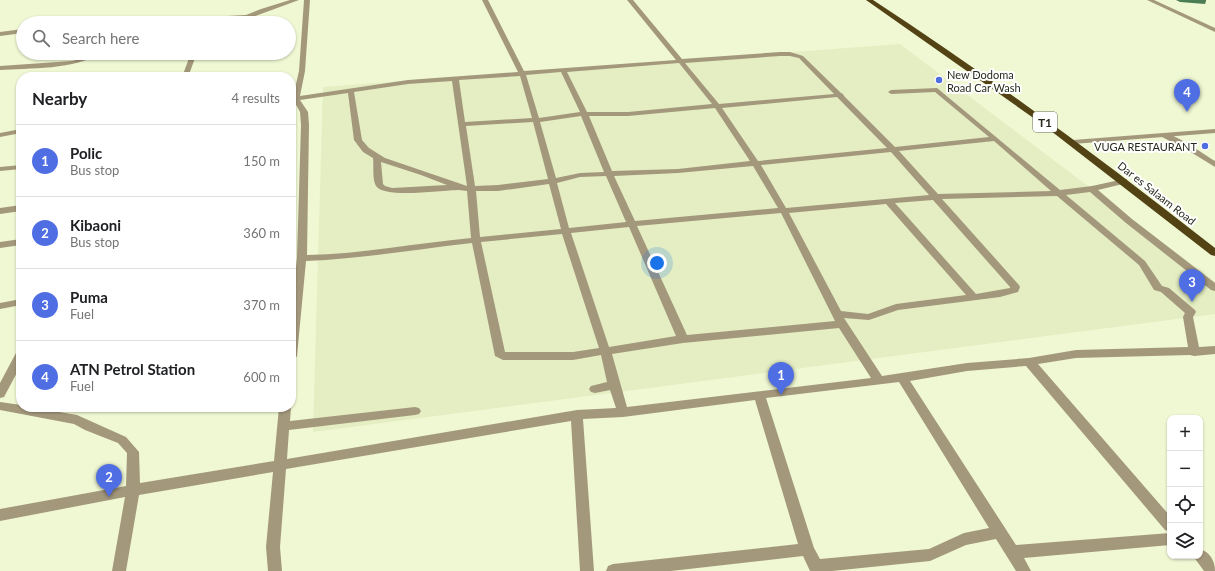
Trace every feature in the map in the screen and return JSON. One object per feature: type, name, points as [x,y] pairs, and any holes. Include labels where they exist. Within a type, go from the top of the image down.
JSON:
[{"type":"highway","name":"Dar es Salaam Road","points":[[868,0],[946,51],[1073,142],[1215,253]]},
{"type":"street","points":[[249,16],[263,10],[296,0]]},
{"type":"street","points":[[296,90],[302,71],[307,0]]},
{"type":"street","points":[[485,0],[522,73],[537,120],[566,232],[606,350],[614,385],[623,412]]},
{"type":"street","points":[[630,0],[718,107],[756,164],[784,211],[839,319],[878,380]]},
{"type":"street","points":[[1150,0],[1215,30]]},
{"type":"street","points":[[0,34],[16,32]]},
{"type":"street","points":[[296,99],[351,92],[371,86],[455,78],[780,54],[796,55],[801,57],[841,95],[892,148],[1015,287],[1014,290],[1009,292],[896,307],[869,317],[839,319],[683,339],[573,356],[533,355],[509,357],[499,353],[476,241],[471,189],[455,78]]},
{"type":"street","points":[[0,68],[72,63],[83,60]]},
{"type":"street","points":[[187,72],[191,60]]},
{"type":"street","points":[[563,70],[584,114],[608,173],[683,339]]},
{"type":"street","points":[[891,92],[935,89],[1142,264],[1148,270],[1158,288],[1165,290],[1191,312],[1188,318],[1194,352]]},
{"type":"street","points":[[351,92],[359,143],[377,157],[459,187],[471,189],[498,188],[553,181],[580,175],[678,171],[756,164],[892,148],[995,139]]},
{"type":"street","points":[[462,124],[537,120],[584,114],[628,114],[841,95]]},
{"type":"street","points":[[296,103],[304,112],[305,126],[302,258],[296,311]]},
{"type":"street","points":[[1073,142],[1215,131]]},
{"type":"street","points":[[0,135],[16,132]]},
{"type":"street","points":[[1165,135],[1192,149],[1215,164]]},
{"type":"street","points":[[377,157],[379,184],[385,190],[401,191],[459,187]]},
{"type":"street","points":[[0,169],[16,167]]},
{"type":"street","points":[[302,258],[343,257],[417,246],[566,232],[632,224],[935,197],[1057,193],[1092,189],[1124,181]]},
{"type":"street","points":[[1092,189],[1140,230],[1215,288]]},
{"type":"street","points":[[889,202],[973,297]]},
{"type":"street","points":[[0,211],[16,209]]},
{"type":"street","points":[[296,221],[302,221]]},
{"type":"street","points":[[0,245],[16,243]]},
{"type":"street","points":[[0,306],[16,303]]},
{"type":"street","points":[[0,515],[133,490],[577,415],[623,412],[902,378],[967,367],[1029,362],[1076,354],[1122,352],[1194,352],[1215,350]]},
{"type":"street","points":[[1029,362],[1167,523]]},
{"type":"street","points":[[0,394],[16,364]]},
{"type":"street","points":[[902,378],[1024,571]]},
{"type":"street","points":[[595,389],[614,385]]},
{"type":"street","points":[[759,395],[807,549],[817,569],[930,555],[964,539],[1000,532]]},
{"type":"street","points":[[0,406],[16,409]]},
{"type":"street","points":[[283,426],[415,411]]},
{"type":"street","points":[[33,412],[78,420],[89,427],[122,440],[133,452],[133,490],[119,571]]},
{"type":"street","points":[[274,571],[273,547],[284,412]]},
{"type":"street","points":[[577,415],[587,571]]},
{"type":"street","points":[[1013,552],[1167,539]]},
{"type":"street","points":[[617,570],[807,549]]},
{"type":"street","points":[[1203,559],[1213,571]]},
{"type":"shaded area","points":[[900,44],[1215,282],[1215,314],[313,432],[323,87]]},
{"type":"place","name":"New Dodoma Road Car Wash","points":[[939,80]]},
{"type":"place","name":"ATN Petrol Station","points":[[1187,112]]},
{"type":"place","name":"VUGA RESTAURANT","points":[[1205,146]]},
{"type":"place","name":"Puma","points":[[1192,302]]},
{"type":"place","name":"Polic","points":[[781,395]]},
{"type":"place","name":"Kibaoni","points":[[109,497]]}]
